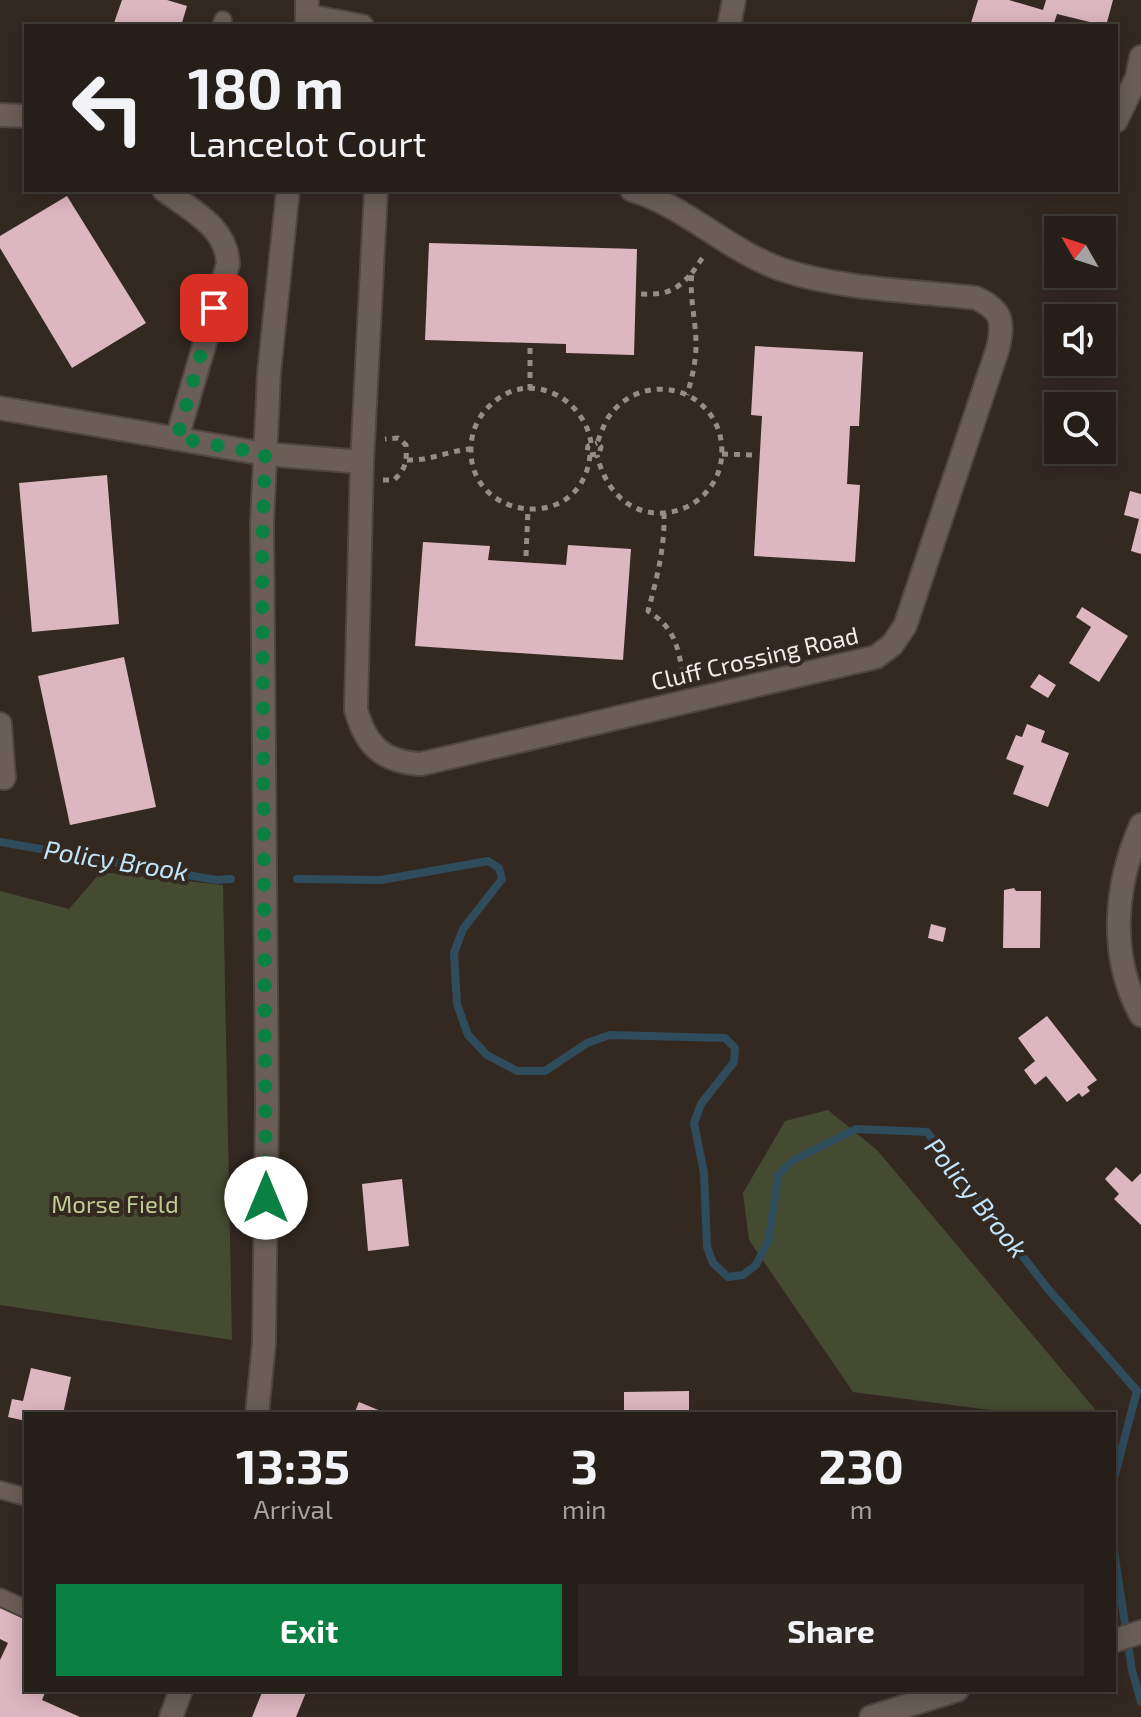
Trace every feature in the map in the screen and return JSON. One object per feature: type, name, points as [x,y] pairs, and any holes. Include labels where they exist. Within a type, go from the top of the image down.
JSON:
[{"type":"street","points":[[729,24],[734,0]]},
{"type":"street","points":[[307,14],[353,24]]},
{"type":"street","points":[[1118,117],[1137,77],[1141,57]]},
{"type":"street","points":[[0,115],[24,116]]},
{"type":"street","points":[[167,192],[214,228],[228,248],[228,264],[177,438]]},
{"type":"street","points":[[257,1412],[264,1343],[266,1198],[262,555],[276,293],[288,192]]},
{"type":"street","name":"Cluff Crossing Road","points":[[376,192],[362,462],[356,710],[361,730],[372,745],[388,757],[421,764],[876,657],[892,645],[905,626],[998,348],[1002,330],[999,316],[991,305],[976,298],[823,280],[782,270],[748,255],[673,208],[637,192]]},
{"type":"street","points":[[0,408],[265,454],[362,462]]},
{"type":"street","points":[[0,724],[4,778],[0,775]]},
{"type":"street","points":[[1141,825],[1124,874],[1118,905],[1119,941],[1125,974],[1141,1015]]},
{"type":"street","points":[[1116,1640],[1141,1632]]},
{"type":"street","points":[[171,1717],[177,1692]]},
{"type":"street","points":[[871,1717],[951,1692]]},
{"type":"lane","points":[[0,1490],[24,1496]]},
{"type":"lane","points":[[0,1597],[24,1608]]},
{"type":"path","points":[[641,294],[661,295],[673,291],[692,273],[695,366],[687,395]]},
{"type":"path","points":[[530,347],[530,390]]},
{"type":"path","points":[[656,388],[676,390],[687,395],[709,411],[718,428],[722,454],[720,469],[710,488],[694,503],[675,512],[653,514],[632,507],[615,495],[594,455],[586,450],[620,403],[637,393],[656,388]]},
{"type":"path","points":[[522,389],[543,390],[563,397],[579,411],[594,443],[601,449],[594,455],[580,486],[566,499],[549,508],[528,510],[511,507],[494,498],[481,484],[473,468],[470,449],[474,428],[485,410],[501,396],[522,389]]},
{"type":"path","points":[[382,480],[394,480],[403,472],[407,460],[406,445],[398,438],[385,439]]},
{"type":"path","points":[[407,460],[424,460],[470,449]]},
{"type":"path","points":[[722,454],[754,455]]},
{"type":"path","points":[[526,556],[528,510]]},
{"type":"path","points":[[664,513],[665,537],[648,611],[667,625],[680,659]]},
{"type":"green space","name":"Morse Field","points":[[101,872],[223,885],[232,1340],[0,1305],[0,891],[69,909]]},
{"type":"green space","points":[[828,1110],[877,1150],[1097,1412],[992,1412],[853,1392],[749,1240],[743,1193],[785,1121]]},
{"type":"building","points":[[122,0],[167,0],[187,6],[182,24],[114,24]]},
{"type":"building","points":[[978,0],[1009,0],[1043,10],[1046,0],[1113,0],[1107,24],[1057,14],[1054,24],[971,24]]},
{"type":"building","points":[[67,196],[146,323],[72,368],[0,248],[0,236]]},
{"type":"building","points":[[429,243],[637,249],[634,355],[566,353],[566,344],[425,340]]},
{"type":"building","points":[[755,346],[863,352],[859,426],[850,426],[847,484],[860,485],[855,562],[754,556],[762,416],[751,415]]},
{"type":"building","points":[[107,475],[119,624],[32,632],[19,483]]},
{"type":"building","points":[[1130,491],[1141,494],[1141,554],[1131,551],[1139,519],[1124,515]]},
{"type":"building","points":[[423,542],[490,546],[488,560],[566,565],[568,545],[631,549],[623,660],[415,646]]},
{"type":"building","points":[[1082,607],[1128,636],[1099,682],[1069,663],[1091,627],[1076,617]]},
{"type":"building","points":[[124,657],[156,807],[70,825],[38,676]]},
{"type":"building","points":[[1039,674],[1056,685],[1048,698],[1030,687]]},
{"type":"building","points":[[1027,724],[1045,731],[1041,742],[1069,753],[1048,807],[1013,794],[1024,766],[1006,759],[1016,735],[1022,737]]},
{"type":"building","points":[[1014,888],[1016,891],[1041,891],[1040,948],[1003,948],[1004,890]]},
{"type":"building","points":[[931,924],[946,928],[943,942],[928,938]]},
{"type":"building","points":[[1047,1016],[1097,1080],[1087,1087],[1090,1091],[1082,1097],[1079,1093],[1067,1102],[1046,1076],[1035,1085],[1024,1070],[1035,1061],[1018,1038]]},
{"type":"building","points":[[1116,1167],[1132,1182],[1141,1173],[1141,1225],[1114,1199],[1119,1194],[1105,1179]]},
{"type":"building","points":[[402,1179],[409,1246],[368,1251],[362,1184]]},
{"type":"building","points":[[31,1368],[71,1377],[63,1412],[24,1412],[24,1421],[8,1417],[12,1399],[23,1401]]},
{"type":"building","points":[[689,1391],[689,1412],[624,1412],[624,1392]]},
{"type":"building","points":[[359,1402],[383,1412],[355,1412]]},
{"type":"building","points":[[0,1608],[24,1619],[24,1692],[45,1692],[42,1700],[80,1717],[0,1717],[0,1660],[8,1643],[0,1639]]},
{"type":"building","points":[[262,1692],[306,1692],[296,1717],[252,1717]]},
{"type":"waterway","name":"Policy Brook","points":[[0,842],[216,880],[231,879]]},
{"type":"waterway","name":"Policy Brook","points":[[297,879],[381,880],[488,861],[499,868],[502,879],[463,929],[454,953],[457,1004],[468,1035],[487,1055],[517,1071],[545,1071],[587,1043],[610,1035],[725,1038],[735,1048],[734,1062],[701,1104],[694,1123],[704,1173],[707,1247],[713,1263],[728,1277],[743,1275],[756,1265],[769,1239],[778,1175],[792,1161],[856,1129],[927,1132],[1048,1289],[1137,1391],[1116,1470]]},
{"type":"waterway","name":"Policy Brook","points":[[1116,1564],[1132,1670],[1141,1702]]},
{"type":"route","points":[[214,308],[177,438],[265,454],[262,554],[266,1198]]}]
